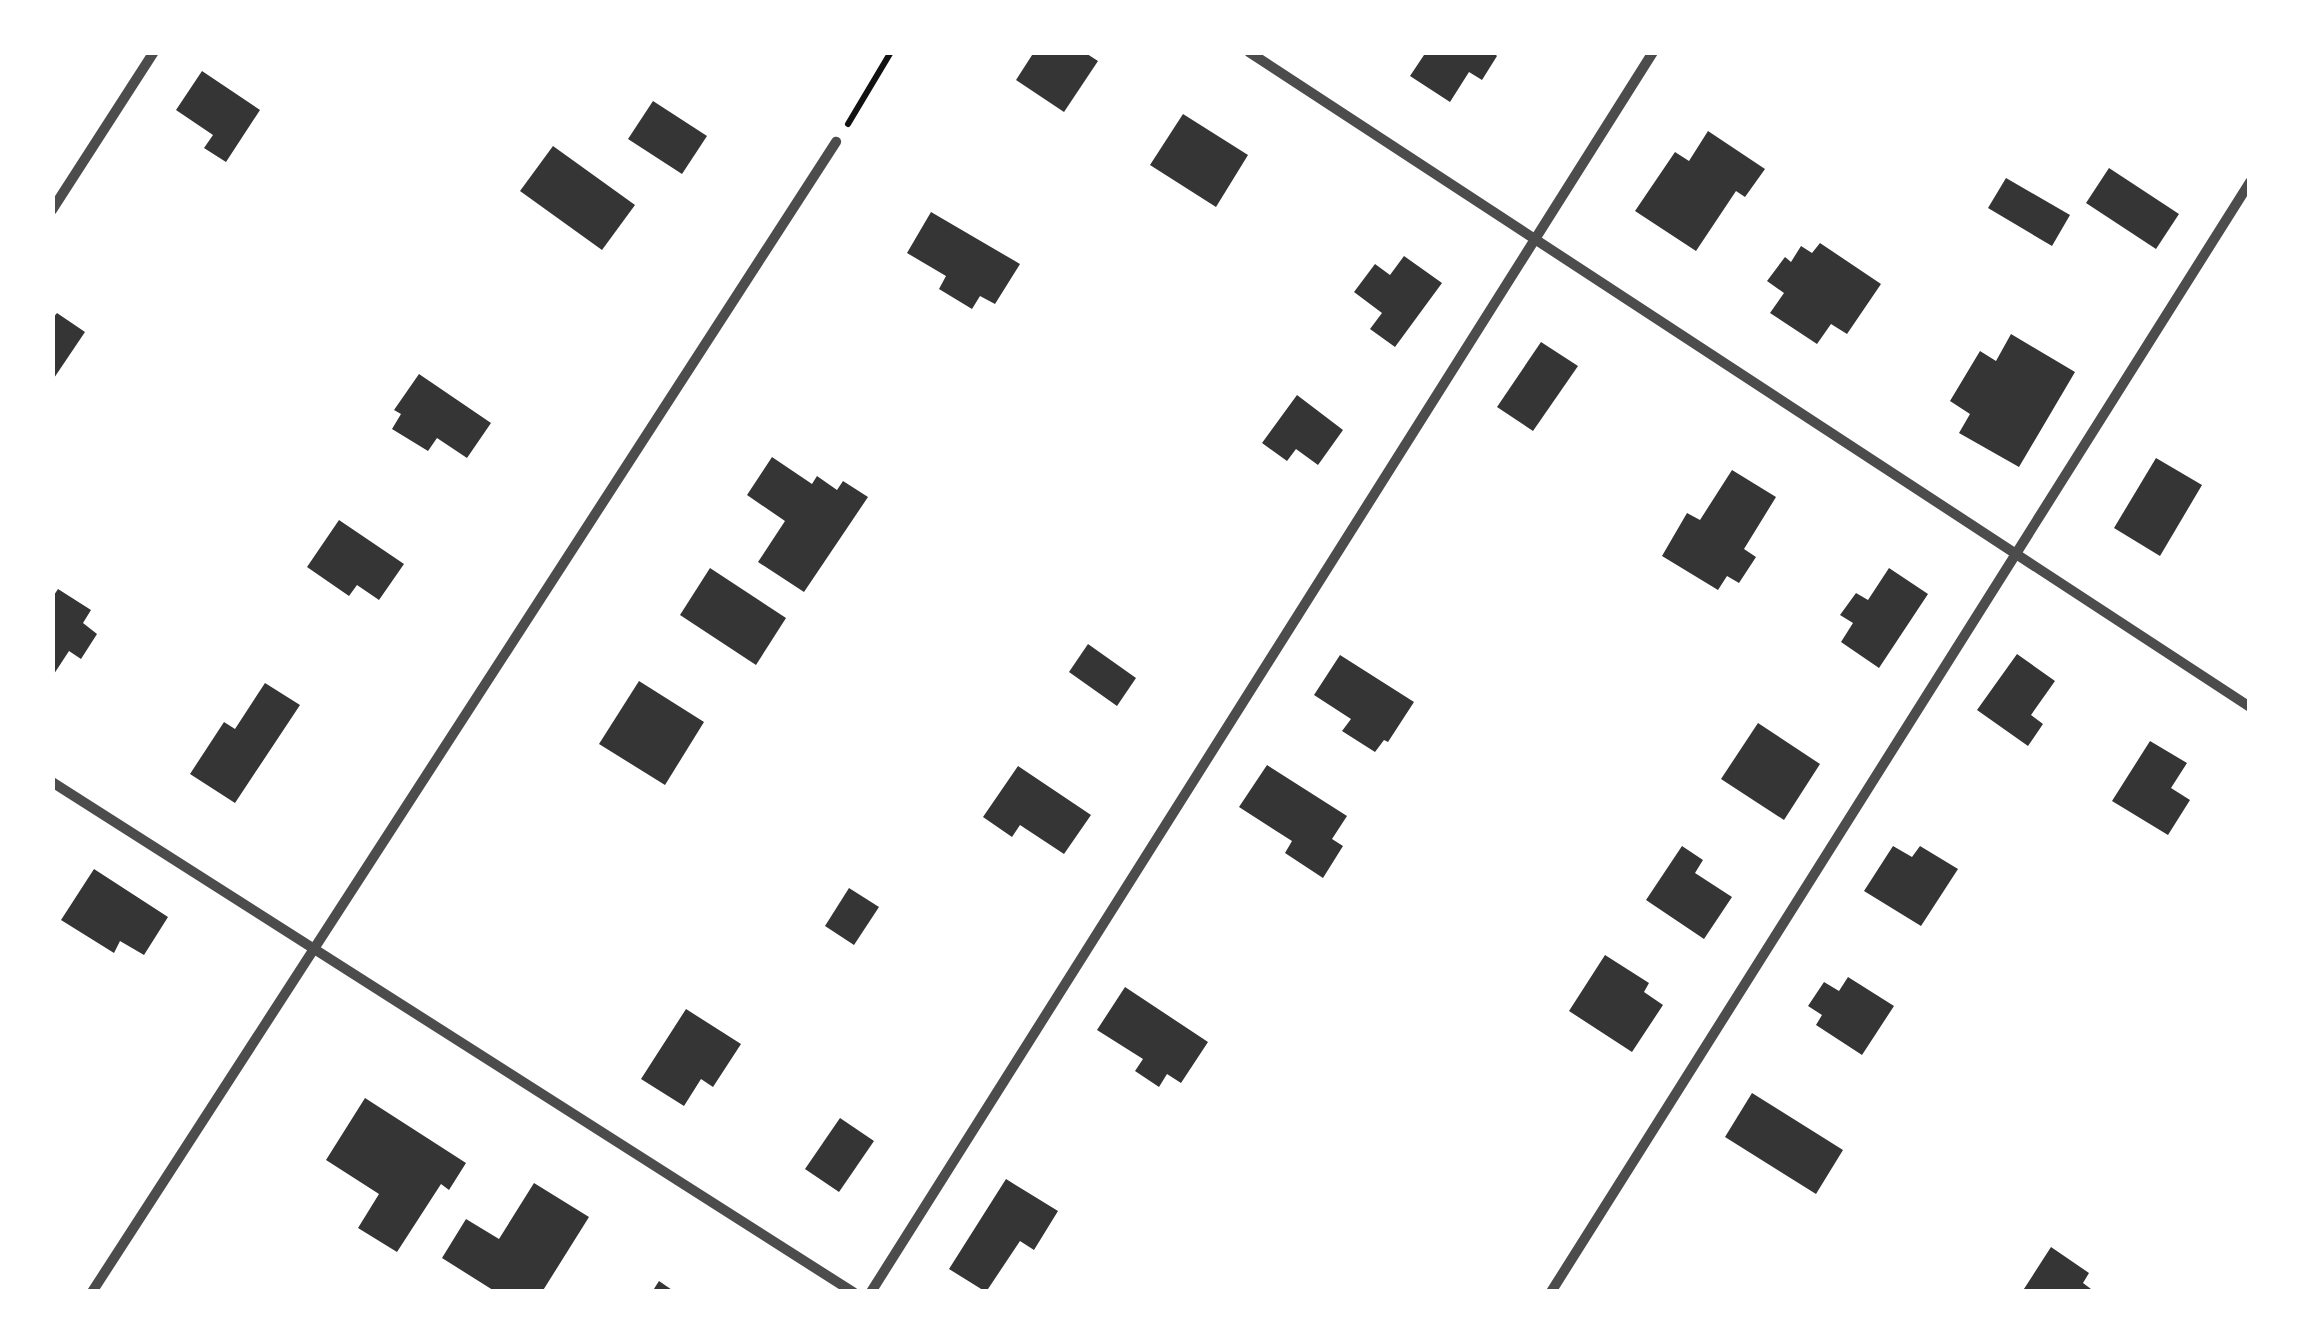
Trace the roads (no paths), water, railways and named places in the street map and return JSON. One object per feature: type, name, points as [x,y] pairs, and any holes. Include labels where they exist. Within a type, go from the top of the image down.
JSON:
[{"type":"street","points":[[52,210],[154,52]]},
{"type":"street","points":[[1249,52],[2250,708]]},
{"type":"street","points":[[871,1292],[1653,52]]},
{"type":"street","points":[[92,1292],[836,142]]},
{"type":"street","points":[[1551,1292],[2250,182]]},
{"type":"street","points":[[52,782],[852,1292]]}]
